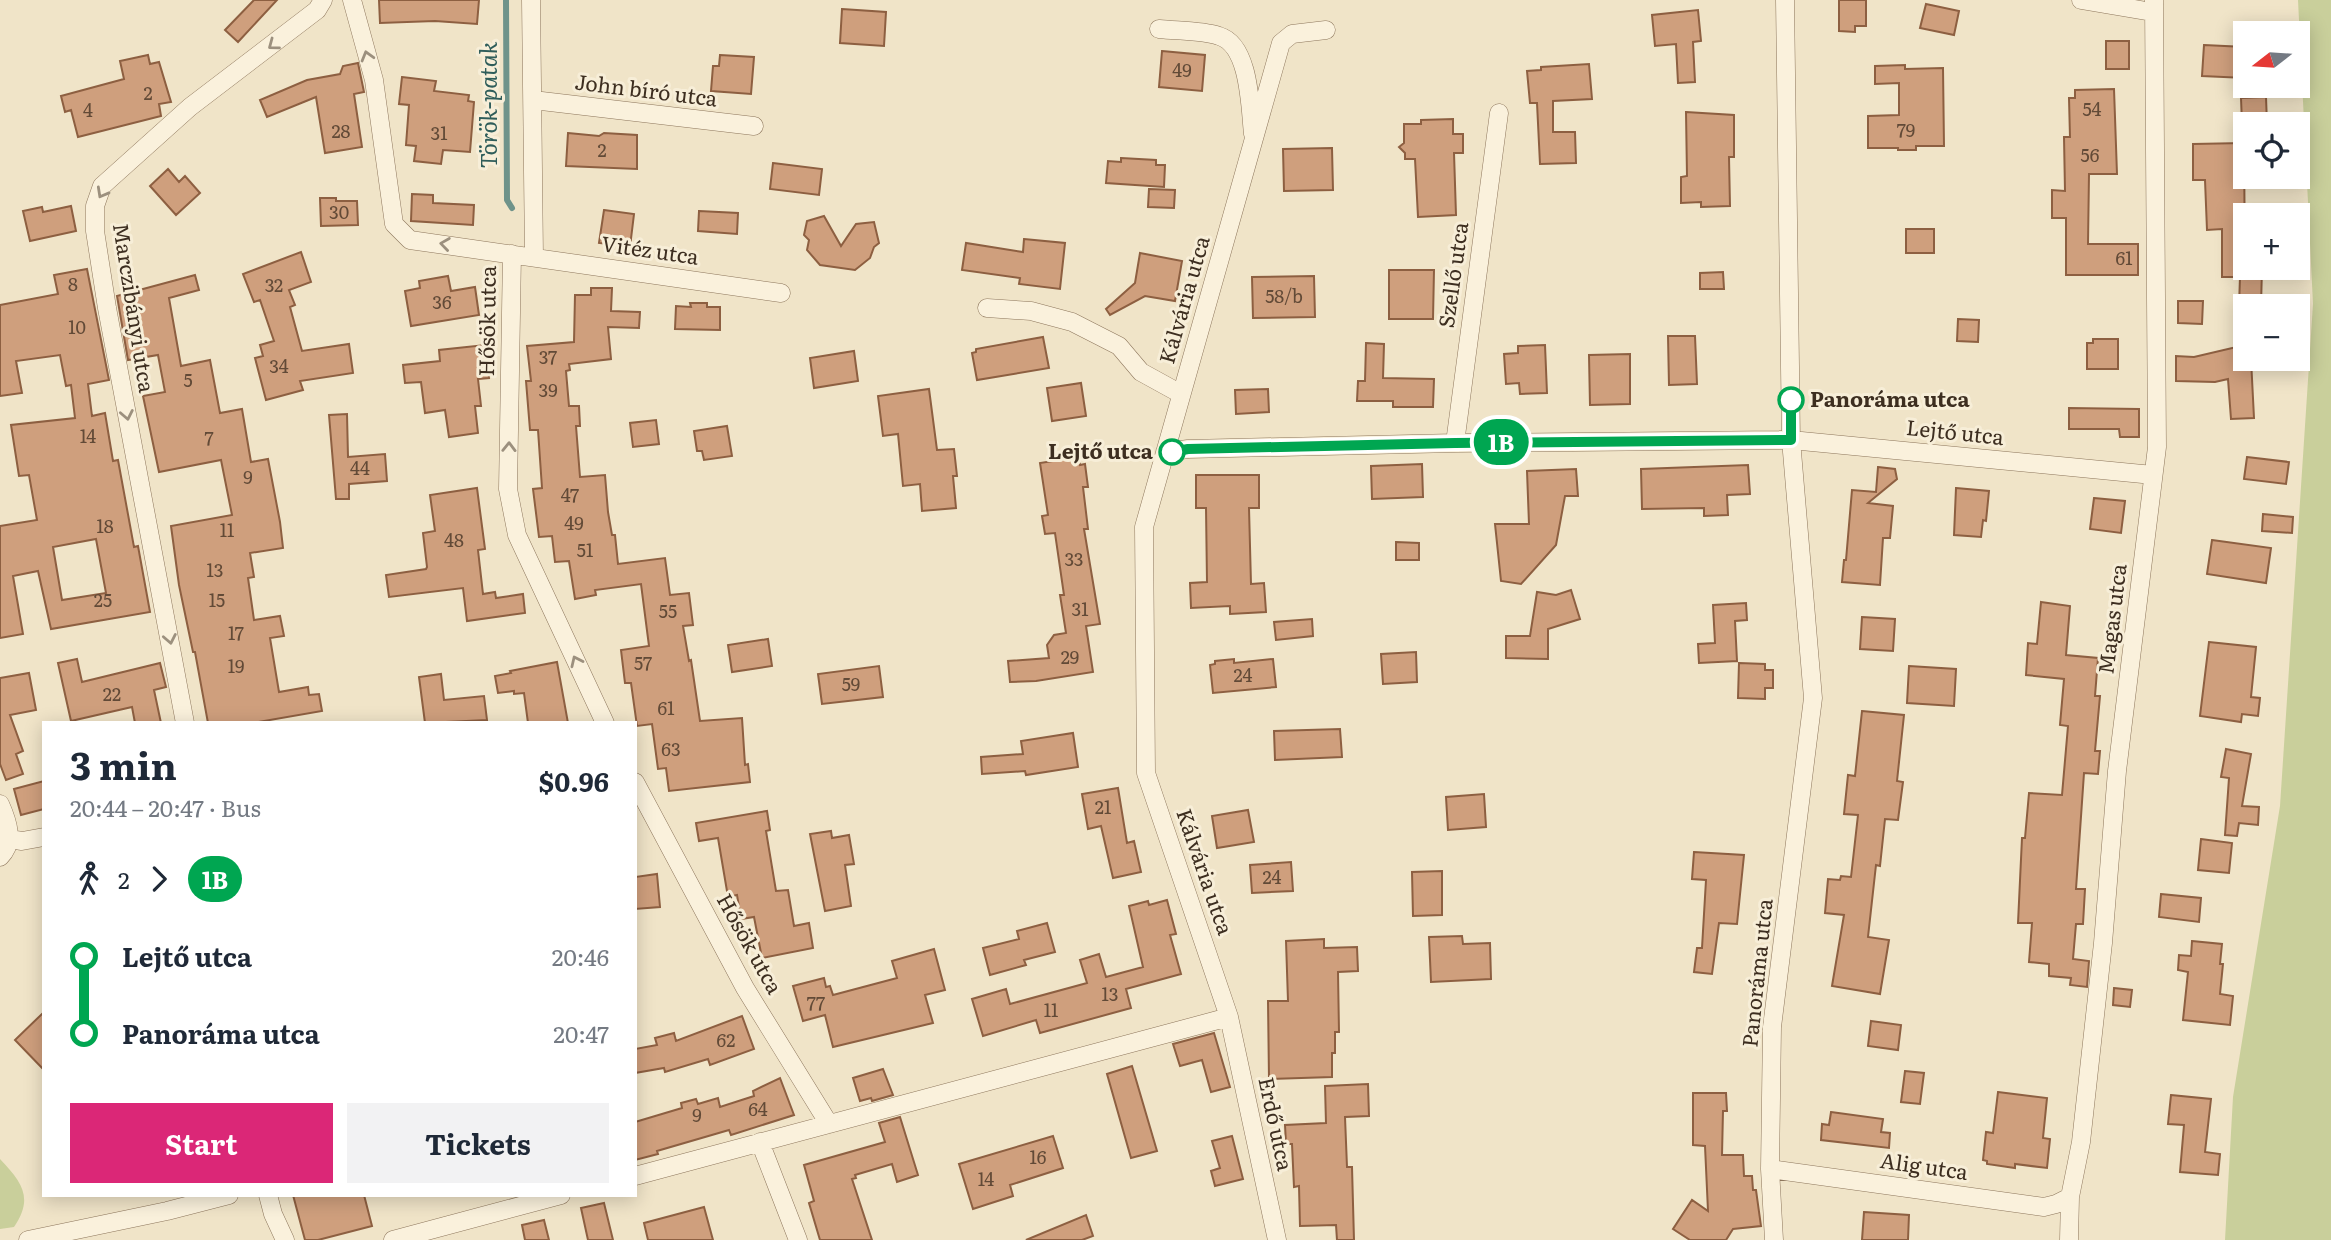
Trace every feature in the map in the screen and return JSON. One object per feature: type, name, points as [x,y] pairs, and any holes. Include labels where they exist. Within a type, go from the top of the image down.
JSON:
[{"type":"street","name":"Marczibányi utca","points":[[185,721],[107,308],[94,231],[95,206],[103,186],[190,107],[317,10],[323,0]]},
{"type":"street","name":"Hősök utca","points":[[352,0],[374,80],[394,224],[410,240],[512,254],[508,489],[517,535],[604,721]]},
{"type":"street","points":[[531,0],[534,257]]},
{"type":"street","name":"Panoráma utca","points":[[1774,1240],[1770,1169],[1772,1027],[1813,698],[1791,440],[1785,0]]},
{"type":"street","points":[[2081,0],[2153,6]]},
{"type":"street","name":"Magas utca","points":[[2069,1240],[2070,1197],[2081,1142],[2103,943],[2117,771],[2157,433],[2153,6]]},
{"type":"street","name":"Kálvária utca","points":[[1159,29],[1221,36],[1238,50],[1244,69],[1254,141]]},
{"type":"street","name":"Kálvária utca","points":[[1229,1017],[1146,773],[1144,527],[1281,43],[1292,34],[1326,30]]},
{"type":"street","name":"John bíró utca","points":[[533,100],[754,126]]},
{"type":"street","name":"Szellő utca","points":[[1455,443],[1499,113]]},
{"type":"street","name":"Vitéz utca","points":[[512,254],[781,293]]},
{"type":"street","points":[[987,308],[1031,311],[1072,322],[1119,346],[1141,372],[1181,394]]},
{"type":"street","name":"Lejtő utca","points":[[1165,453],[1188,449],[1455,443],[1791,440],[2153,475]]},
{"type":"street","name":"Hősök utca","points":[[637,786],[746,988],[829,1124]]},
{"type":"street","points":[[0,804],[9,839],[7,849],[0,857]]},
{"type":"street","points":[[9,839],[22,841],[42,837]]},
{"type":"street","points":[[637,1175],[1229,1017]]},
{"type":"street","name":"Erdő utca","points":[[1229,1017],[1278,1240]]},
{"type":"street","points":[[760,1142],[798,1240]]},
{"type":"street","name":"Alig utca","points":[[1770,1169],[2044,1207],[2070,1197]]},
{"type":"street","points":[[28,1240],[221,1197]]},
{"type":"street","points":[[269,1197],[285,1240]]},
{"type":"street","points":[[393,1240],[554,1197]]},
{"type":"green space","points":[[2298,0],[2331,0],[2331,1240],[2225,1240],[2233,1097],[2280,806],[2310,371],[2313,304],[2307,189],[2310,189],[2310,112],[2304,112],[2303,98],[2310,98],[2310,21],[2299,21]]},
{"type":"green space","points":[[0,1159],[19,1183],[24,1199],[20,1217],[14,1227],[0,1229]]},
{"type":"building","points":[[254,0],[277,0],[238,42],[225,30]]},
{"type":"building","points":[[379,0],[479,0],[477,24],[435,21],[380,23]]},
{"type":"building","points":[[1839,0],[1866,0],[1866,26],[1855,26],[1855,32],[1839,31]]},
{"type":"building","points":[[1926,4],[1959,11],[1954,35],[1920,28]]},
{"type":"building","points":[[842,9],[886,12],[884,46],[840,43]]},
{"type":"building","points":[[1698,10],[1701,41],[1693,42],[1695,82],[1678,83],[1676,44],[1655,46],[1652,15]]},
{"type":"building","points":[[2106,41],[2129,41],[2129,69],[2106,69]]},
{"type":"building","points":[[2204,45],[2233,46],[2233,77],[2202,76]]},
{"type":"building","points":[[1162,51],[1205,55],[1202,91],[1159,87]]},
{"type":"building","points":[[148,55],[150,64],[159,62],[171,102],[159,104],[161,116],[78,137],[71,110],[65,112],[61,96],[124,79],[120,61]]},
{"type":"building","points":[[720,55],[754,57],[751,94],[711,91],[713,66],[719,66]]},
{"type":"building","points":[[358,63],[364,92],[354,94],[362,147],[325,153],[316,97],[267,117],[260,100],[307,80],[340,74],[343,66]]},
{"type":"building","points":[[1589,64],[1592,99],[1553,101],[1553,132],[1575,132],[1576,163],[1540,164],[1537,103],[1530,103],[1527,71],[1541,70],[1541,67]]},
{"type":"building","points":[[1905,65],[1905,69],[1943,68],[1944,146],[1916,146],[1916,150],[1868,148],[1868,116],[1899,115],[1899,83],[1875,84],[1875,66]]},
{"type":"building","points":[[402,77],[436,81],[434,91],[469,95],[468,101],[474,102],[470,152],[443,150],[441,164],[414,161],[416,146],[406,145],[409,105],[399,104]]},
{"type":"building","points":[[2114,89],[2117,174],[2089,174],[2088,244],[2138,244],[2138,275],[2066,275],[2066,218],[2052,218],[2052,190],[2065,191],[2064,137],[2070,137],[2069,98],[2075,98],[2075,90]]},
{"type":"building","points":[[2241,98],[2266,98],[2267,112],[2242,112]]},
{"type":"building","points":[[1686,112],[1734,115],[1734,157],[1729,157],[1730,206],[1701,207],[1701,202],[1681,203],[1681,177],[1687,176]]},
{"type":"building","points":[[1453,119],[1453,134],[1463,134],[1463,153],[1454,153],[1456,215],[1418,217],[1415,159],[1405,159],[1405,153],[1399,147],[1404,143],[1404,124],[1421,124],[1421,120]]},
{"type":"building","points":[[568,133],[599,136],[604,133],[637,135],[637,169],[566,166]]},
{"type":"building","points":[[2233,143],[2233,189],[2244,189],[2244,203],[2233,203],[2233,277],[2222,277],[2222,229],[2207,230],[2205,180],[2193,180],[2193,144]]},
{"type":"building","points":[[1332,148],[1333,190],[1284,191],[1283,149]]},
{"type":"building","points":[[1121,158],[1156,160],[1156,165],[1165,165],[1164,187],[1106,183],[1108,161],[1121,162]]},
{"type":"building","points":[[773,163],[822,169],[819,195],[770,189]]},
{"type":"building","points":[[168,169],[179,182],[185,176],[200,193],[176,215],[150,186]]},
{"type":"building","points":[[1149,189],[1175,190],[1174,208],[1148,207]]},
{"type":"building","points":[[412,194],[433,195],[433,203],[474,205],[473,225],[411,221]]},
{"type":"building","points":[[320,198],[357,201],[358,225],[321,226]]},
{"type":"building","points":[[71,206],[76,231],[30,241],[23,211],[42,207],[43,212]]},
{"type":"building","points":[[604,210],[634,214],[630,247],[599,243]]},
{"type":"building","points":[[699,211],[738,213],[737,234],[698,231]]},
{"type":"building","points":[[824,216],[841,246],[856,224],[874,222],[879,243],[874,247],[870,258],[855,270],[820,265],[807,250],[809,240],[804,235],[807,221]]},
{"type":"building","points":[[1906,229],[1934,229],[1934,253],[1906,253]]},
{"type":"building","points":[[1024,239],[1065,243],[1060,289],[1019,284],[1020,278],[962,270],[966,243],[1023,252]]},
{"type":"building","points":[[301,252],[311,282],[289,290],[295,305],[290,307],[302,351],[349,344],[353,373],[300,381],[303,390],[266,400],[255,358],[263,356],[260,345],[274,341],[260,300],[254,302],[243,274]]},
{"type":"building","points":[[1140,253],[1182,261],[1175,301],[1145,296],[1110,315],[1106,309],[1135,283]]},
{"type":"building","points":[[87,269],[109,380],[88,384],[92,416],[105,413],[113,461],[118,460],[134,547],[138,546],[150,612],[51,629],[38,571],[13,576],[23,634],[0,638],[0,526],[37,520],[29,475],[19,476],[11,425],[75,418],[71,385],[66,386],[60,355],[16,361],[22,393],[0,396],[0,305],[58,294],[54,275]],"holes":[[[96,539],[106,593],[62,600],[53,547]]]},
{"type":"building","points":[[1389,270],[1434,270],[1433,319],[1389,319]]},
{"type":"building","points":[[1723,272],[1724,289],[1700,289],[1700,273]]},
{"type":"building","points":[[195,275],[199,290],[169,298],[181,366],[210,360],[220,413],[242,409],[251,462],[268,459],[280,522],[283,548],[250,553],[254,577],[248,578],[254,620],[280,616],[284,636],[270,638],[279,692],[308,687],[309,695],[319,694],[322,711],[264,721],[208,721],[179,585],[171,526],[232,515],[221,460],[159,472],[143,396],[165,392],[158,355],[128,360],[117,296]]},
{"type":"building","points":[[448,276],[451,291],[475,287],[479,315],[411,326],[405,291],[420,288],[419,281]]},
{"type":"building","points":[[1314,276],[1315,317],[1253,318],[1252,277]]},
{"type":"building","points":[[2240,280],[2262,280],[2261,294],[2239,294]]},
{"type":"building","points":[[591,288],[612,288],[611,311],[640,312],[639,328],[608,327],[611,359],[569,364],[570,370],[566,371],[569,406],[579,406],[580,426],[576,426],[580,477],[605,475],[608,512],[612,535],[615,535],[618,564],[665,558],[670,595],[689,593],[693,625],[683,626],[700,721],[742,718],[745,765],[748,764],[750,782],[669,791],[666,768],[658,769],[652,724],[637,726],[631,683],[625,683],[621,650],[649,646],[641,584],[595,590],[596,595],[575,599],[569,561],[555,562],[552,536],[539,537],[533,489],[542,488],[538,430],[530,430],[526,381],[531,381],[527,346],[574,342],[575,295],[591,295]]},
{"type":"building","points":[[2178,301],[2203,301],[2202,324],[2178,323]]},
{"type":"building","points":[[690,303],[707,303],[707,307],[720,307],[720,330],[675,329],[676,306],[691,307]]},
{"type":"building","points":[[1958,319],[1979,320],[1978,342],[1957,341]]},
{"type":"building","points":[[1668,336],[1695,336],[1697,384],[1669,385]]},
{"type":"building","points":[[1043,337],[1049,368],[977,380],[972,353],[976,352],[976,349]]},
{"type":"building","points":[[2093,339],[2118,339],[2118,369],[2087,369],[2087,343],[2093,343]]},
{"type":"building","points":[[1366,343],[1384,344],[1383,378],[1434,379],[1433,407],[1393,407],[1393,401],[1357,401],[1358,381],[1365,381]]},
{"type":"building","points":[[485,345],[489,378],[478,379],[481,406],[475,406],[478,433],[449,437],[445,410],[425,413],[421,382],[405,383],[403,365],[440,361],[439,350]]},
{"type":"building","points":[[1545,345],[1547,393],[1520,394],[1519,383],[1506,384],[1504,354],[1518,353],[1518,346]]},
{"type":"building","points":[[2233,348],[2233,371],[2252,371],[2254,418],[2231,419],[2228,379],[2215,382],[2176,381],[2176,356],[2194,357]]},
{"type":"building","points":[[854,351],[858,381],[814,388],[810,358]]},
{"type":"building","points":[[1630,354],[1630,404],[1590,405],[1589,355]]},
{"type":"building","points":[[1081,383],[1086,416],[1052,421],[1047,388]]},
{"type":"building","points":[[929,389],[937,450],[954,449],[956,508],[922,511],[920,484],[903,486],[898,434],[883,436],[878,396]]},
{"type":"building","points":[[1268,389],[1269,412],[1236,414],[1235,390]]},
{"type":"building","points":[[2069,408],[2139,409],[2139,437],[2120,437],[2119,429],[2069,429]]},
{"type":"building","points":[[347,414],[348,457],[385,454],[387,481],[349,484],[349,499],[336,499],[329,415]]},
{"type":"building","points":[[656,420],[659,444],[633,447],[630,423]]},
{"type":"building","points":[[727,426],[732,456],[704,460],[702,451],[697,451],[694,431]]},
{"type":"building","points":[[1078,457],[1080,465],[1085,464],[1088,487],[1083,487],[1088,529],[1084,529],[1100,624],[1086,626],[1093,672],[1036,681],[1010,682],[1008,661],[1049,658],[1047,645],[1054,635],[1066,633],[1060,595],[1064,595],[1055,533],[1045,534],[1042,516],[1048,515],[1040,463]]},
{"type":"building","points":[[2247,457],[2289,462],[2286,484],[2244,479]]},
{"type":"building","points":[[1422,464],[1423,497],[1372,499],[1371,466]]},
{"type":"building","points":[[1748,465],[1750,494],[1727,495],[1728,515],[1704,516],[1704,508],[1642,509],[1641,469]]},
{"type":"building","points":[[1878,467],[1895,469],[1897,479],[1868,503],[1893,506],[1890,538],[1883,538],[1880,585],[1842,582],[1852,490],[1876,492]]},
{"type":"building","points":[[1576,469],[1578,496],[1565,496],[1556,545],[1521,584],[1501,581],[1495,524],[1529,524],[1527,471]]},
{"type":"building","points":[[1196,475],[1259,475],[1259,508],[1249,508],[1251,584],[1264,583],[1266,612],[1230,614],[1230,606],[1191,608],[1190,583],[1207,582],[1206,508],[1196,508]]},
{"type":"building","points":[[477,488],[485,549],[478,550],[483,594],[495,592],[496,598],[523,594],[525,613],[467,621],[463,588],[389,597],[386,575],[427,567],[423,533],[435,531],[430,495]]},
{"type":"building","points":[[1956,488],[1989,491],[1986,521],[1983,520],[1981,537],[1954,535]]},
{"type":"building","points":[[2094,498],[2125,501],[2121,533],[2090,529]]},
{"type":"building","points":[[2263,514],[2293,517],[2292,533],[2262,531]]},
{"type":"building","points":[[2212,540],[2271,548],[2266,583],[2207,574]]},
{"type":"building","points":[[1396,542],[1419,543],[1419,560],[1396,560]]},
{"type":"building","points":[[1571,590],[1580,619],[1548,629],[1548,659],[1506,658],[1506,636],[1530,636],[1537,592],[1556,595]]},
{"type":"building","points":[[2041,602],[2070,606],[2066,655],[2098,658],[2095,696],[2100,696],[2095,751],[2100,751],[2098,774],[2084,773],[2076,889],[2085,889],[2083,924],[2076,924],[2073,959],[2089,961],[2087,987],[2070,985],[2071,978],[2049,976],[2049,964],[2029,962],[2032,923],[2018,923],[2022,838],[2025,838],[2029,793],[2062,795],[2068,726],[2060,725],[2064,679],[2026,675],[2028,643],[2037,644]]},
{"type":"building","points":[[1746,603],[1747,620],[1735,621],[1737,661],[1699,663],[1698,644],[1715,643],[1713,605]]},
{"type":"building","points":[[1862,617],[1895,619],[1893,651],[1860,649]]},
{"type":"building","points":[[1312,619],[1313,636],[1276,640],[1274,622]]},
{"type":"building","points":[[768,639],[772,666],[732,672],[728,645]]},
{"type":"building","points":[[2209,642],[2256,647],[2251,697],[2260,698],[2258,716],[2242,714],[2241,722],[2200,716]]},
{"type":"building","points":[[1416,652],[1417,682],[1383,684],[1381,654]]},
{"type":"building","points":[[77,659],[82,682],[160,663],[166,687],[154,690],[161,721],[135,721],[132,707],[71,721],[58,663]]},
{"type":"building","points":[[1234,659],[1234,663],[1273,659],[1276,687],[1213,693],[1210,665],[1215,664],[1215,661]]},
{"type":"building","points":[[557,662],[568,721],[528,721],[524,693],[498,693],[495,676],[511,673],[510,671]]},
{"type":"building","points":[[1739,663],[1765,664],[1765,670],[1773,670],[1773,688],[1765,688],[1765,699],[1738,698]]},
{"type":"building","points":[[879,666],[883,697],[822,704],[818,674]]},
{"type":"building","points":[[1909,666],[1956,669],[1954,706],[1907,703]]},
{"type":"building","points":[[29,673],[36,710],[10,715],[23,751],[16,754],[23,774],[6,780],[0,764],[0,678]]},
{"type":"building","points":[[441,674],[444,700],[484,696],[487,720],[425,721],[419,677]]},
{"type":"building","points":[[1862,711],[1904,715],[1897,781],[1903,782],[1898,820],[1885,819],[1880,866],[1876,865],[1868,937],[1889,940],[1880,994],[1832,986],[1844,915],[1825,913],[1828,879],[1851,877],[1858,815],[1844,814],[1848,775],[1855,776]]},
{"type":"building","points":[[1340,729],[1342,757],[1275,760],[1274,731]]},
{"type":"building","points":[[1073,733],[1078,767],[1026,775],[1025,771],[982,774],[981,757],[1023,754],[1021,741]]},
{"type":"building","points":[[2226,749],[2251,754],[2242,806],[2259,807],[2258,825],[2239,823],[2237,836],[2225,835],[2229,778],[2221,777]]},
{"type":"building","points":[[42,782],[42,810],[21,815],[14,789]]},
{"type":"building","points":[[1118,788],[1127,843],[1134,841],[1141,872],[1113,878],[1101,826],[1088,829],[1082,794]]},
{"type":"building","points":[[1484,794],[1486,827],[1448,830],[1446,797]]},
{"type":"building","points":[[1248,810],[1254,842],[1217,848],[1212,816]]},
{"type":"building","points":[[767,811],[770,830],[766,831],[776,891],[788,890],[794,926],[809,923],[813,948],[762,958],[754,917],[741,919],[737,895],[728,897],[718,838],[699,841],[696,823]]},
{"type":"building","points":[[831,831],[832,838],[849,835],[854,864],[845,865],[851,906],[825,911],[810,834]]},
{"type":"building","points":[[2201,839],[2232,843],[2229,873],[2198,870]]},
{"type":"building","points":[[1694,852],[1744,855],[1737,924],[1719,923],[1712,974],[1694,972],[1697,948],[1702,948],[1706,880],[1692,879]]},
{"type":"building","points":[[1291,862],[1293,891],[1252,893],[1250,865]]},
{"type":"building","points":[[1442,871],[1442,915],[1413,916],[1412,872]]},
{"type":"building","points":[[657,874],[660,907],[637,909],[637,877]]},
{"type":"building","points":[[2161,894],[2201,898],[2199,922],[2159,917]]},
{"type":"building","points":[[1167,900],[1176,934],[1170,935],[1181,974],[1126,989],[1131,1008],[1040,1033],[1036,1020],[983,1036],[972,999],[1006,989],[1010,1004],[1087,983],[1080,960],[1099,954],[1106,977],[1143,967],[1129,906],[1148,901],[1149,905]]},
{"type":"building","points":[[1047,923],[1055,952],[1024,960],[1026,965],[990,975],[983,948],[1019,939],[1017,931]]},
{"type":"building","points":[[1462,936],[1463,944],[1490,943],[1491,979],[1431,982],[1429,937]]},
{"type":"building","points":[[1324,939],[1324,948],[1357,947],[1358,971],[1338,972],[1339,1032],[1335,1032],[1332,1077],[1269,1079],[1268,1001],[1288,1001],[1286,941]]},
{"type":"building","points":[[2192,941],[2222,944],[2220,994],[2233,996],[2230,1025],[2183,1020],[2188,972],[2178,970],[2179,955],[2191,956]]},
{"type":"building","points":[[934,949],[945,990],[925,995],[933,1023],[833,1047],[825,1015],[803,1021],[793,986],[824,978],[826,987],[830,986],[833,995],[897,978],[892,961]]},
{"type":"building","points":[[2114,988],[2132,990],[2130,1007],[2113,1005]]},
{"type":"building","points":[[42,1014],[42,1068],[15,1040]]},
{"type":"building","points":[[742,1016],[754,1049],[710,1065],[708,1059],[665,1072],[664,1068],[637,1073],[637,1049],[657,1045],[655,1038],[674,1033],[676,1041]]},
{"type":"building","points":[[1871,1021],[1901,1025],[1898,1050],[1868,1046]]},
{"type":"building","points":[[1214,1033],[1230,1087],[1211,1092],[1202,1060],[1180,1066],[1173,1044]]},
{"type":"building","points":[[1132,1066],[1157,1151],[1131,1158],[1107,1074]]},
{"type":"building","points":[[883,1069],[893,1095],[872,1101],[871,1098],[860,1101],[853,1078]]},
{"type":"building","points":[[1905,1071],[1924,1073],[1920,1104],[1901,1102]]},
{"type":"building","points":[[780,1078],[794,1115],[731,1135],[729,1130],[637,1159],[637,1121],[682,1108],[681,1103],[696,1099],[698,1104],[718,1098],[720,1107],[754,1096],[753,1091]]},
{"type":"building","points":[[1368,1084],[1369,1116],[1345,1117],[1347,1167],[1352,1167],[1354,1240],[1337,1240],[1336,1225],[1300,1226],[1299,1186],[1294,1187],[1292,1144],[1286,1144],[1285,1125],[1326,1123],[1325,1086]]},
{"type":"building","points":[[1998,1092],[2047,1098],[2043,1138],[2050,1139],[2047,1168],[2015,1164],[2015,1168],[1987,1164],[1987,1161],[1983,1160],[1986,1132],[1993,1133]]},
{"type":"building","points":[[1693,1093],[1726,1093],[1727,1111],[1723,1111],[1722,1155],[1743,1155],[1744,1176],[1752,1176],[1753,1190],[1756,1190],[1761,1226],[1733,1229],[1726,1240],[1690,1240],[1673,1229],[1692,1200],[1708,1211],[1705,1146],[1693,1145]]},
{"type":"building","points":[[2171,1095],[2211,1099],[2205,1152],[2220,1154],[2218,1175],[2180,1172],[2184,1125],[2168,1124]]},
{"type":"building","points":[[1831,1112],[1883,1119],[1881,1132],[1890,1133],[1889,1148],[1821,1140],[1822,1124],[1829,1125]]},
{"type":"building","points":[[900,1117],[918,1175],[897,1182],[892,1164],[855,1175],[856,1178],[852,1179],[872,1240],[820,1240],[809,1203],[814,1201],[804,1165],[885,1142],[879,1123]]},
{"type":"building","points":[[1053,1136],[1063,1168],[1010,1185],[1013,1196],[973,1209],[959,1164]]},
{"type":"building","points":[[1232,1136],[1243,1179],[1215,1186],[1211,1171],[1220,1168],[1212,1141]]},
{"type":"building","points":[[294,1197],[365,1197],[372,1226],[318,1240],[305,1240]]},
{"type":"building","points":[[604,1203],[613,1240],[588,1240],[581,1208]]},
{"type":"building","points":[[704,1207],[713,1240],[648,1240],[644,1223]]},
{"type":"building","points":[[1864,1212],[1909,1215],[1908,1240],[1862,1240]]},
{"type":"building","points":[[1086,1215],[1093,1236],[1082,1240],[1026,1240]]},
{"type":"building","points":[[544,1220],[549,1240],[525,1240],[522,1225]]},
{"type":"waterway","name":"Török-patak","points":[[506,0],[507,200],[512,208]]},
{"type":"bus line","name":"1B","points":[[1172,452],[1188,449],[1455,443],[1791,440],[1791,400]]},
{"type":"place","name":"Panoráma utca","points":[[1791,400]]},
{"type":"place","name":"Lejtő utca","points":[[1172,452]]}]
